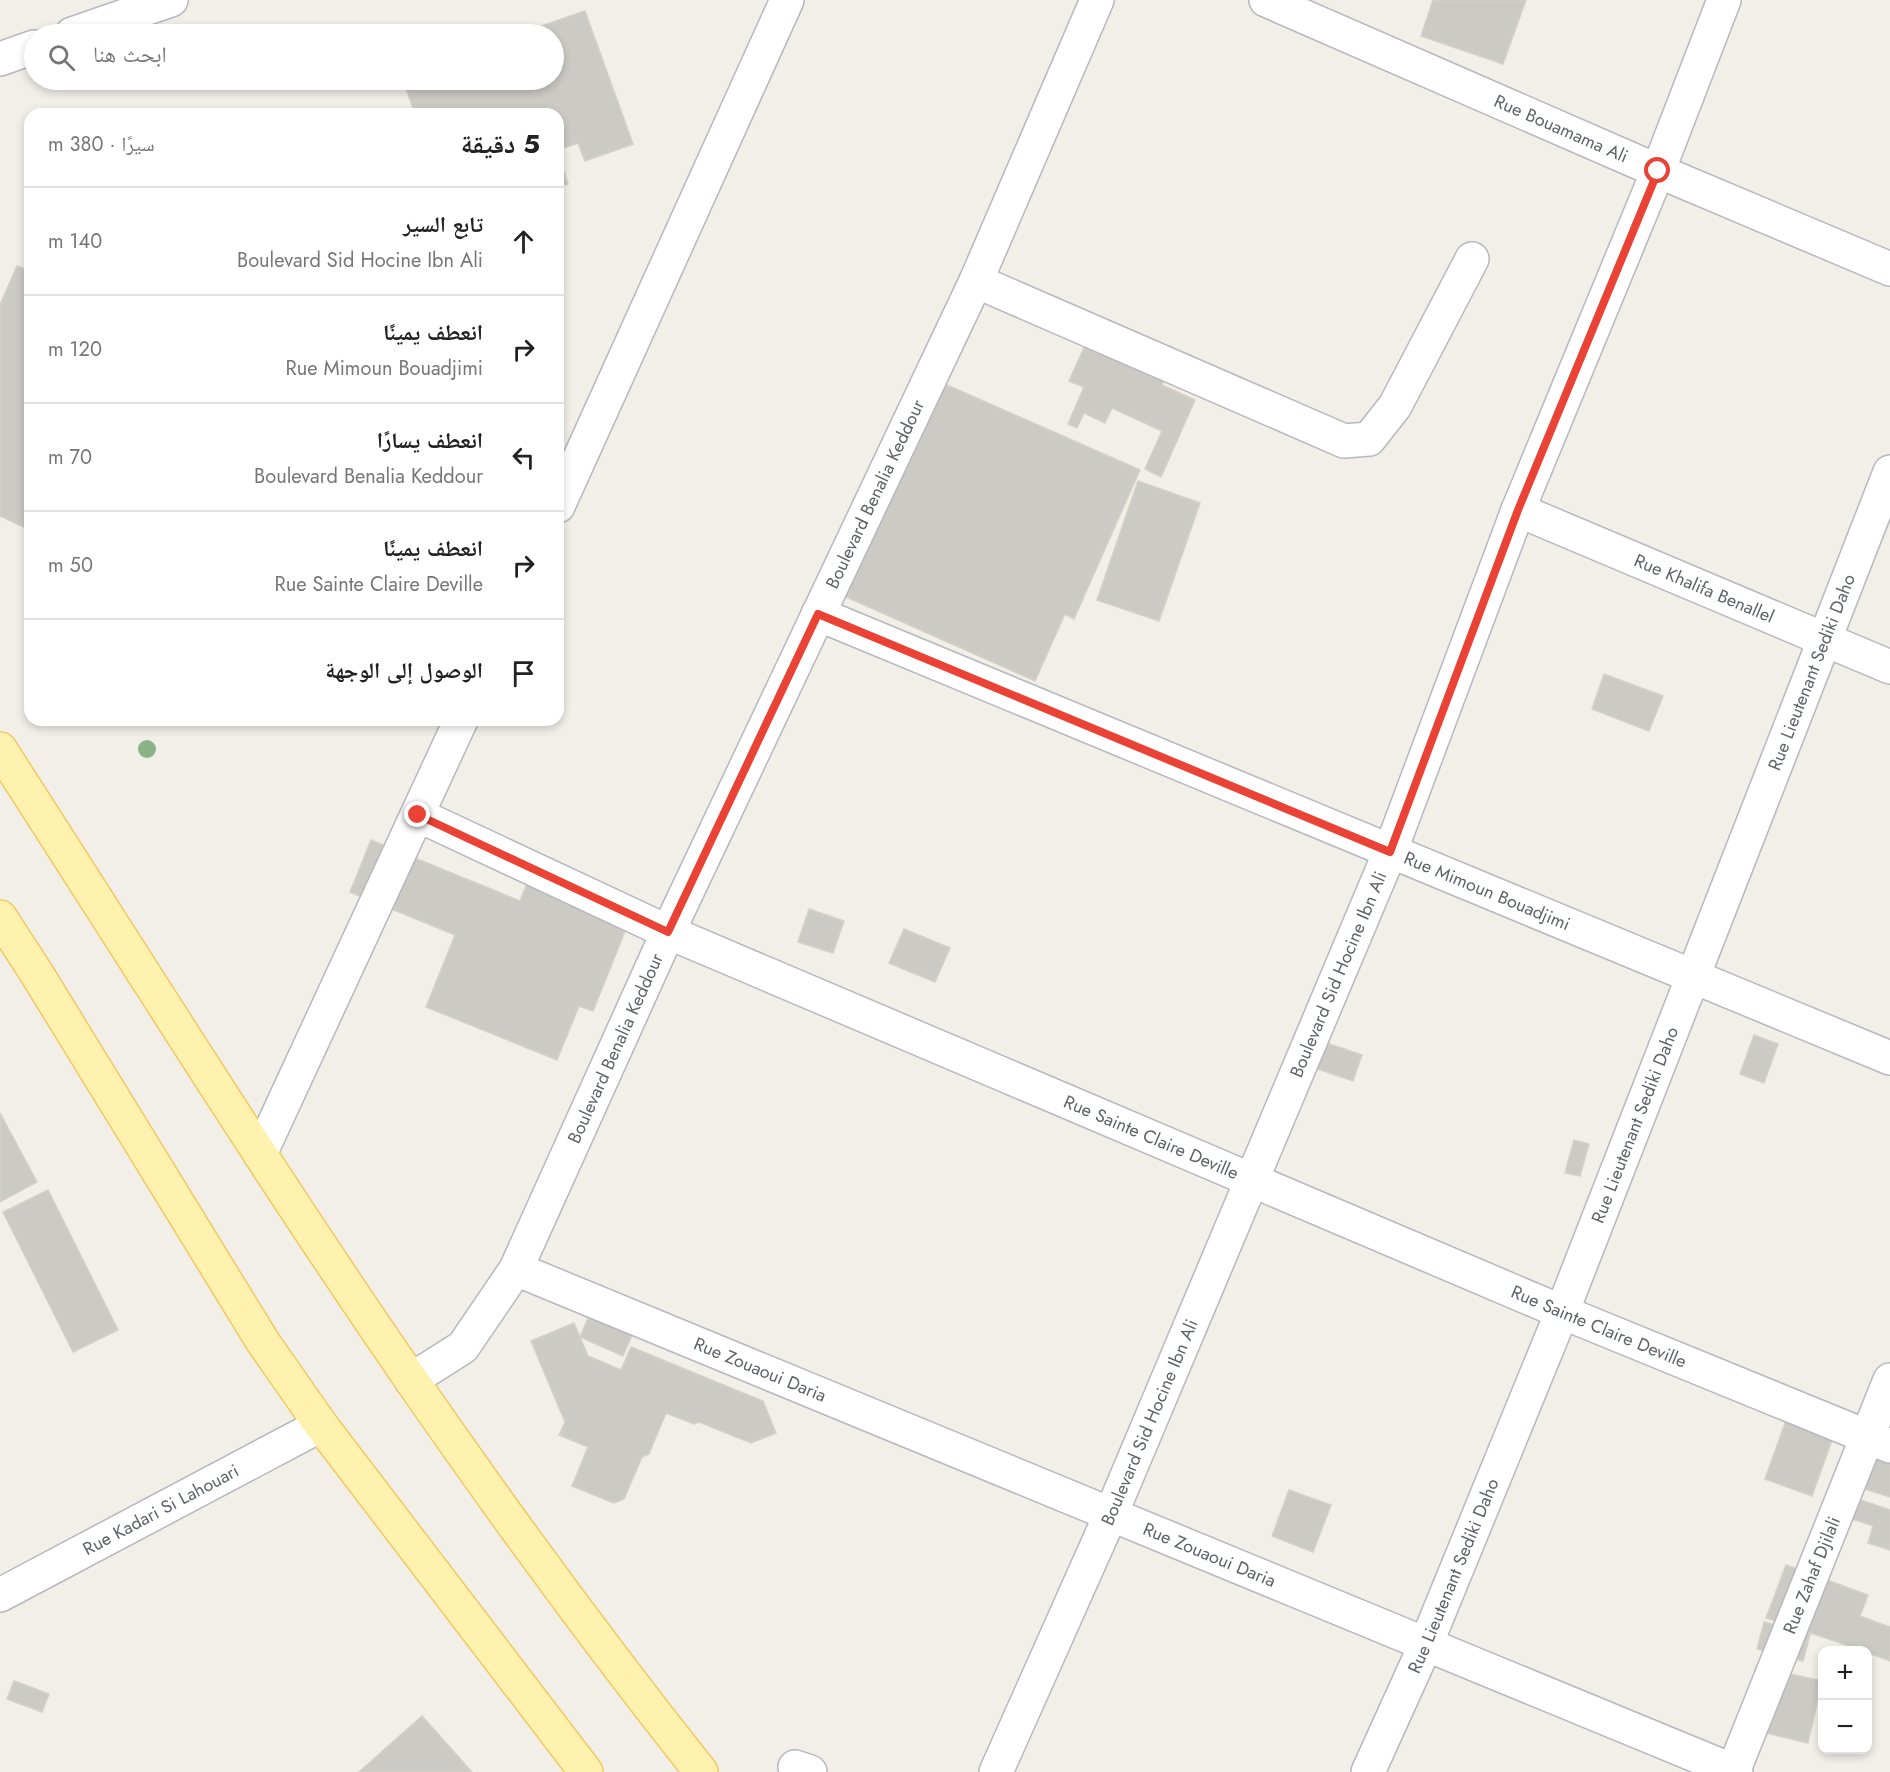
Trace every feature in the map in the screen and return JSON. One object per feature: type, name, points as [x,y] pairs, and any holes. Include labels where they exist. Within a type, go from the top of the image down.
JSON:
[{"type":"main road","points":[[0,749],[260,1154],[411,1380],[496,1501],[700,1772]]},
{"type":"main road","points":[[0,917],[263,1342],[321,1425],[586,1772]]},
{"type":"street","points":[[101,24],[171,0]]},
{"type":"street","points":[[564,493],[788,0]]},
{"type":"street","name":"Boulevard Benalia Keddour","points":[[411,1380],[464,1347],[516,1269],[668,932],[976,281],[1097,0]]},
{"type":"street","name":"Rue Bouamama Ali","points":[[1266,0],[1658,171],[1890,269]]},
{"type":"street","name":"Boulevard Sid Hocine Ibn Ali","points":[[996,1772],[1111,1514],[1390,852],[1518,510],[1658,171],[1724,0]]},
{"type":"street","points":[[0,59],[24,51]]},
{"type":"street","points":[[976,281],[1344,441],[1369,439],[1395,406],[1472,259]]},
{"type":"street","name":"Rue Lieutenant Sediki Daho","points":[[1368,1772],[1426,1644],[1562,1312],[1890,472]]},
{"type":"street","name":"Rue Khalifa Benallel","points":[[1518,510],[1890,667]]},
{"type":"street","name":"Rue Mimoun Bouadjimi","points":[[818,614],[1890,1058]]},
{"type":"street","points":[[260,1154],[458,726]]},
{"type":"street","name":"Rue Sainte Claire Deville","points":[[418,815],[668,932],[1562,1312],[1879,1442]]},
{"type":"street","name":"Rue Zouaoui Daria","points":[[516,1269],[1734,1772]]},
{"type":"street","name":"Rue Zahaf Djilali","points":[[1734,1772],[1879,1442],[1890,1380]]},
{"type":"street","name":"Rue Kadari Si Lahouari","points":[[0,1595],[321,1425]]},
{"type":"building","points":[[1433,0],[1526,0],[1503,64],[1421,36]]},
{"type":"building","points":[[585,11],[633,144],[585,161],[578,143],[564,148],[564,108],[413,108],[407,90],[564,90],[564,24],[547,24]]},
{"type":"building","points":[[564,172],[568,184],[564,185]]},
{"type":"building","points":[[17,266],[24,269],[24,527],[0,516],[0,305]]},
{"type":"building","points":[[1090,334],[1169,368],[1162,385],[1195,400],[1161,477],[1145,469],[1162,431],[1112,408],[1105,423],[1084,413],[1077,428],[1068,424],[1084,387],[1069,381]]},
{"type":"building","points":[[929,377],[1140,470],[1074,619],[1065,614],[1035,681],[833,591]]},
{"type":"building","points":[[1138,481],[1200,503],[1159,621],[1097,600]]},
{"type":"building","points":[[1604,674],[1663,696],[1649,731],[1592,709]]},
{"type":"building","points":[[371,840],[520,901],[533,868],[634,909],[593,1011],[579,1006],[557,1060],[426,1007],[455,935],[350,892]]},
{"type":"building","points":[[809,909],[844,921],[833,953],[798,942]]},
{"type":"building","points":[[904,929],[950,948],[935,982],[889,963]]},
{"type":"building","points":[[1754,1035],[1778,1044],[1764,1083],[1740,1074]]},
{"type":"building","points":[[1312,1038],[1362,1055],[1353,1081],[1303,1064]]},
{"type":"building","points":[[0,1113],[37,1182],[0,1202]]},
{"type":"building","points":[[1574,1140],[1589,1144],[1580,1176],[1565,1173]]},
{"type":"building","points":[[48,1190],[118,1330],[73,1352],[3,1212]]},
{"type":"building","points":[[592,1309],[635,1328],[623,1356],[580,1337]]},
{"type":"building","points":[[574,1323],[588,1356],[621,1370],[631,1347],[763,1401],[776,1433],[751,1443],[699,1422],[694,1424],[666,1413],[649,1454],[642,1457],[624,1499],[614,1503],[572,1486],[588,1447],[559,1435],[565,1422],[531,1341]]},
{"type":"building","points":[[1794,1398],[1841,1415],[1812,1496],[1765,1479]]},
{"type":"building","points":[[1870,1441],[1890,1448],[1890,1497],[1855,1486]]},
{"type":"building","points":[[1289,1490],[1331,1505],[1313,1552],[1272,1536]]},
{"type":"building","points":[[1838,1492],[1890,1510],[1890,1550],[1868,1543],[1873,1526],[1831,1512]]},
{"type":"building","points":[[1786,1565],[1868,1595],[1860,1616],[1890,1627],[1890,1661],[1872,1654],[1872,1646],[1849,1646],[1766,1618]]},
{"type":"building","points":[[1764,1622],[1810,1634],[1803,1661],[1757,1649]]},
{"type":"building","points":[[1756,1666],[1818,1680],[1818,1699],[1808,1743],[1741,1727]]},
{"type":"building","points":[[14,1681],[49,1694],[42,1712],[7,1699]]},
{"type":"building","points":[[422,1716],[472,1772],[359,1772]]},
{"type":"route","points":[[418,815],[668,932],[818,614],[1390,852],[1518,510],[1658,171]]}]
